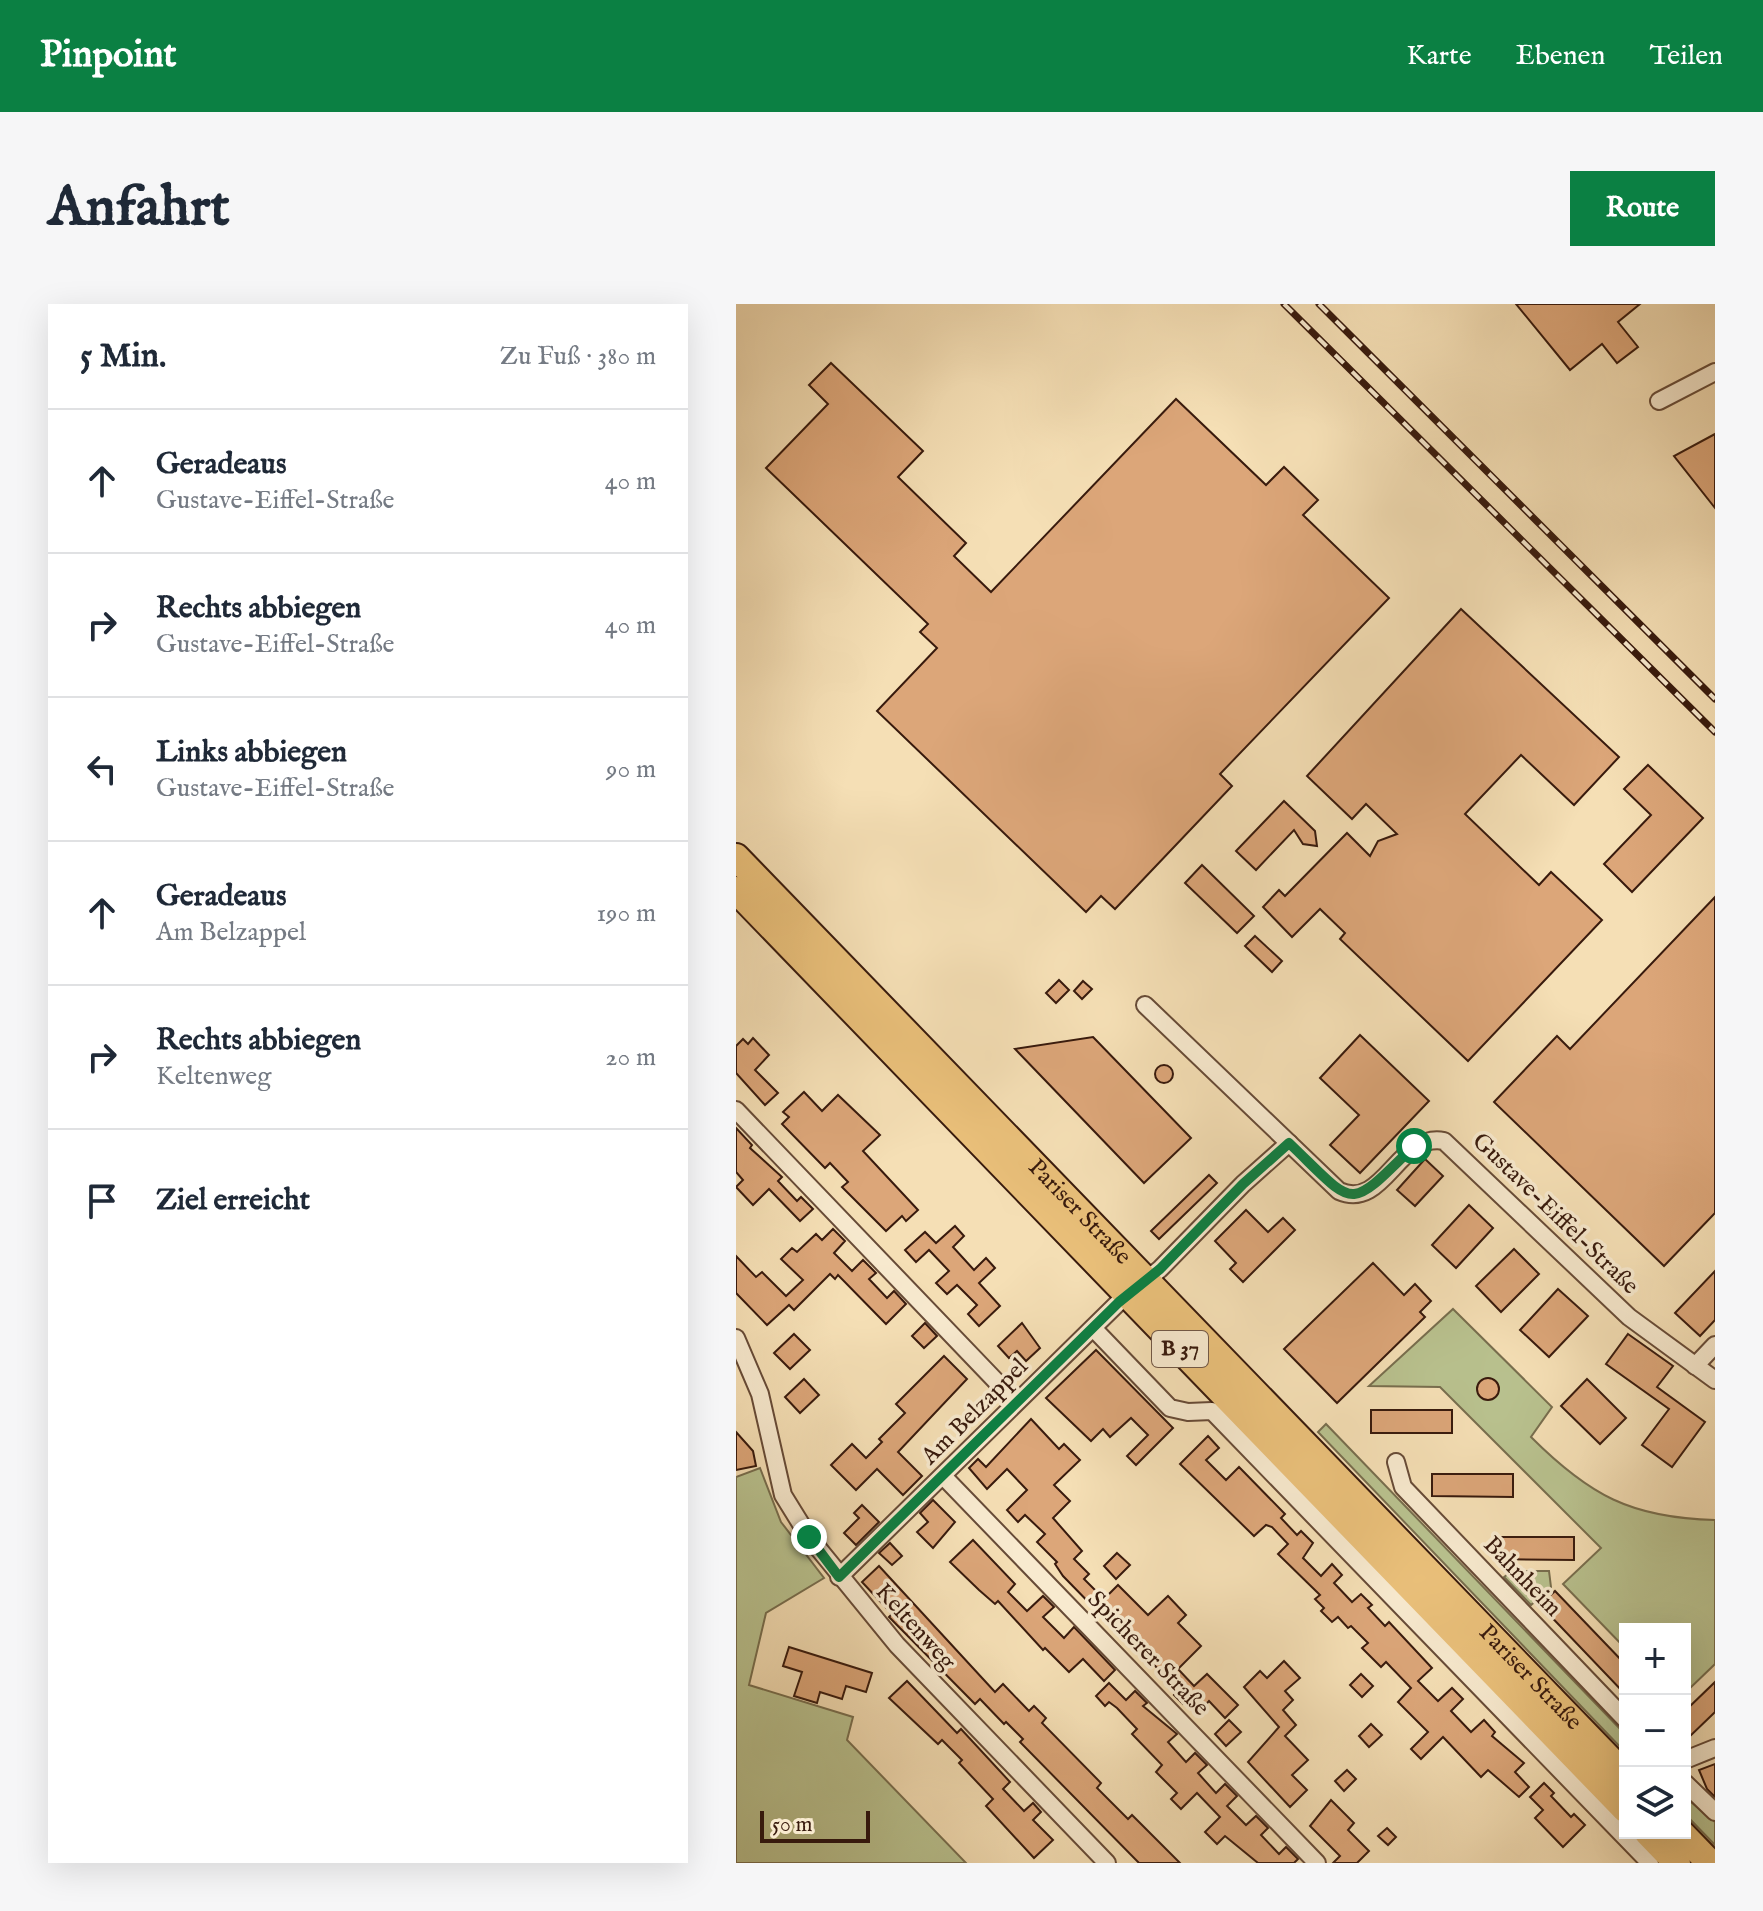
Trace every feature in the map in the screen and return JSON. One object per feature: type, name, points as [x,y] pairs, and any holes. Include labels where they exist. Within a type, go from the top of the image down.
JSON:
[{"type":"main road","name":"Pariser Straße","points":[[736,857],[1619,1802]]},
{"type":"main road","name":"Pariser Straße","points":[[736,890],[1619,1769]]},
{"type":"main road","points":[[1654,1839],[1677,1863]]},
{"type":"main road","points":[[1687,1839],[1710,1863]]},
{"type":"street","points":[[1659,401],[1715,372]]},
{"type":"street","name":"Gustave-Eiffel-Straße","points":[[1145,1005],[1339,1191],[1352,1197],[1367,1193],[1414,1146],[1430,1138],[1444,1141],[1629,1317],[1715,1380]]},
{"type":"street","points":[[736,1110],[1016,1402]]},
{"type":"street","points":[[1136,1288],[1289,1143]]},
{"type":"street","name":"Am Belzappel","points":[[839,1577],[1136,1288]]},
{"type":"street","name":"Pariser Straße","points":[[1093,1328],[1170,1408],[1188,1412],[1212,1411],[1650,1863]]},
{"type":"street","name":"Keltenweg","points":[[736,1338],[760,1394],[783,1495],[839,1577],[897,1645],[1107,1863]]},
{"type":"street","points":[[1695,1366],[1715,1345]]},
{"type":"street","name":"Bahnheim","points":[[1396,1462],[1403,1487],[1619,1713]]},
{"type":"street","name":"Spicherer Straße","points":[[944,1477],[1317,1863]]},
{"type":"street","points":[[1691,1758],[1715,1748]]},
{"type":"street","points":[[1691,1789],[1715,1812]]},
{"type":"green space","points":[[1453,1309],[1552,1407],[1531,1437],[1572,1474],[1613,1500],[1635,1508],[1685,1518],[1715,1520],[1715,1664],[1691,1687],[1691,1623],[1619,1623],[1619,1642],[1563,1584],[1601,1548],[1440,1387],[1369,1386]]},
{"type":"green space","points":[[1326,1424],[1619,1728],[1619,1746],[1318,1432]]},
{"type":"green space","points":[[760,1468],[781,1522],[824,1578],[766,1613],[749,1685],[853,1717],[847,1740],[966,1863],[736,1863],[736,1477]]},
{"type":"green space","points":[[1512,1571],[1549,1571],[1551,1587],[1531,1605],[1504,1577]]},
{"type":"green space","points":[[1691,1802],[1715,1822],[1715,1845],[1691,1820]]},
{"type":"building","points":[[1516,304],[1640,304],[1618,322],[1638,347],[1617,363],[1602,344],[1570,370]]},
{"type":"building","points":[[831,363],[923,451],[898,477],[966,543],[954,556],[991,592],[1176,399],[1266,485],[1284,467],[1318,500],[1303,515],[1389,598],[1220,774],[1232,786],[1115,909],[1101,896],[1086,912],[877,711],[937,648],[920,632],[928,624],[766,468],[828,404],[809,385]]},
{"type":"building","points":[[1715,434],[1715,508],[1674,456]]},
{"type":"building","points":[[1461,609],[1619,757],[1574,805],[1521,755],[1465,814],[1539,885],[1551,872],[1602,920],[1468,1061],[1340,939],[1345,933],[1320,909],[1292,937],[1263,907],[1279,890],[1285,896],[1347,833],[1370,856],[1378,841],[1397,834],[1366,804],[1352,819],[1307,776]]},
{"type":"building","points":[[1648,765],[1703,818],[1632,892],[1604,864],[1651,815],[1624,789]]},
{"type":"building","points":[[1284,801],[1315,831],[1317,846],[1303,844],[1294,830],[1256,870],[1236,851]]},
{"type":"building","points":[[1202,865],[1254,916],[1237,933],[1185,883]]},
{"type":"building","points":[[1715,897],[1715,1213],[1664,1266],[1494,1102],[1557,1036],[1570,1049]]},
{"type":"building","points":[[1255,936],[1282,961],[1272,972],[1245,946]]},
{"type":"building","points":[[1059,980],[1069,990],[1056,1003],[1046,993]]},
{"type":"building","points":[[1083,981],[1092,989],[1082,999],[1074,991]]},
{"type":"building","points":[[1360,1035],[1429,1101],[1360,1173],[1330,1145],[1359,1115],[1320,1078]]},
{"type":"building","points":[[1093,1037],[1191,1138],[1144,1183],[1015,1049]]},
{"type":"building","points":[[753,1038],[769,1055],[755,1070],[778,1093],[765,1105],[736,1073],[736,1046],[743,1039],[748,1044]]},
{"type":"building","points":[[1160,1065],[1168,1065],[1173,1074],[1171,1081],[1160,1083],[1155,1078],[1155,1070]]},
{"type":"building","points":[[804,1092],[822,1111],[838,1095],[880,1135],[863,1151],[918,1210],[906,1221],[902,1216],[886,1231],[842,1187],[848,1182],[830,1163],[825,1168],[782,1124],[789,1117],[783,1112]]},
{"type":"building","points":[[736,1128],[752,1145],[750,1148],[782,1177],[778,1181],[797,1201],[801,1197],[813,1209],[800,1221],[769,1189],[753,1205],[736,1187],[743,1180],[736,1172]]},
{"type":"building","points":[[1425,1159],[1443,1176],[1415,1206],[1397,1190]]},
{"type":"building","points":[[1209,1175],[1217,1183],[1159,1239],[1151,1231]]},
{"type":"building","points":[[1469,1205],[1493,1228],[1456,1268],[1432,1245]]},
{"type":"building","points":[[1246,1210],[1268,1232],[1283,1218],[1295,1230],[1243,1282],[1230,1269],[1236,1263],[1215,1241]]},
{"type":"building","points":[[955,1226],[964,1236],[953,1247],[974,1270],[986,1258],[995,1268],[979,1283],[1000,1306],[979,1326],[968,1314],[977,1305],[957,1285],[947,1294],[936,1283],[949,1271],[929,1250],[916,1262],[905,1250],[925,1232],[936,1243]]},
{"type":"building","points":[[833,1229],[845,1241],[834,1253],[852,1271],[863,1260],[876,1273],[869,1279],[887,1298],[894,1291],[906,1304],[886,1324],[838,1275],[835,1279],[830,1274],[794,1310],[789,1305],[767,1325],[736,1293],[736,1256],[756,1277],[762,1272],[786,1296],[803,1280],[781,1259],[792,1248],[797,1252],[816,1234],[822,1240]]},
{"type":"building","points":[[1514,1249],[1539,1274],[1501,1312],[1476,1286]]},
{"type":"building","points":[[1373,1263],[1404,1295],[1415,1284],[1431,1301],[1420,1312],[1425,1317],[1337,1403],[1284,1349]]},
{"type":"building","points":[[1715,1271],[1715,1320],[1700,1336],[1675,1313]]},
{"type":"building","points":[[1558,1289],[1588,1316],[1549,1357],[1520,1330]]},
{"type":"building","points":[[925,1323],[937,1336],[924,1348],[912,1336]]},
{"type":"building","points":[[1022,1323],[1040,1348],[1026,1361],[1017,1351],[1009,1358],[998,1346]]},
{"type":"building","points":[[794,1334],[810,1350],[790,1369],[774,1353]]},
{"type":"building","points":[[1628,1334],[1673,1366],[1657,1387],[1705,1422],[1672,1467],[1642,1445],[1669,1409],[1606,1364]]},
{"type":"building","points":[[1096,1350],[1173,1428],[1136,1465],[1127,1456],[1148,1435],[1131,1418],[1110,1437],[1103,1429],[1091,1441],[1046,1398]]},
{"type":"building","points":[[944,1356],[967,1379],[898,1452],[922,1476],[903,1495],[877,1469],[856,1490],[831,1465],[852,1444],[866,1458],[882,1442],[879,1439],[905,1413],[896,1404]]},
{"type":"building","points":[[1484,1378],[1492,1378],[1499,1389],[1492,1400],[1484,1400],[1477,1393],[1477,1385]]},
{"type":"building","points":[[804,1379],[819,1395],[800,1413],[785,1397]]},
{"type":"building","points":[[1587,1379],[1626,1418],[1600,1444],[1561,1406]]},
{"type":"building","points":[[1371,1410],[1452,1410],[1452,1433],[1371,1433]]},
{"type":"building","points":[[1031,1419],[1059,1449],[1064,1444],[1080,1460],[1054,1485],[1070,1501],[1053,1518],[1082,1551],[1074,1559],[1089,1574],[1084,1579],[1104,1599],[1118,1585],[1148,1615],[1168,1596],[1186,1615],[1178,1623],[1201,1646],[1178,1669],[1194,1686],[1207,1674],[1238,1705],[1225,1718],[1209,1701],[1198,1713],[1187,1701],[1183,1704],[1174,1695],[1178,1691],[1129,1637],[1109,1617],[1106,1620],[1063,1576],[1055,1564],[1057,1562],[1037,1542],[1045,1534],[1025,1515],[1018,1522],[1007,1510],[1027,1490],[1007,1469],[987,1489],[969,1468],[978,1459],[986,1467]]},
{"type":"building","points":[[736,1432],[753,1451],[756,1466],[736,1470]]},
{"type":"building","points":[[1208,1436],[1219,1448],[1206,1460],[1226,1480],[1239,1467],[1285,1514],[1281,1518],[1297,1535],[1301,1531],[1313,1543],[1303,1558],[1321,1576],[1332,1564],[1342,1575],[1334,1583],[1352,1602],[1361,1594],[1372,1605],[1368,1608],[1385,1626],[1389,1622],[1432,1668],[1418,1681],[1438,1701],[1452,1688],[1463,1699],[1451,1711],[1471,1732],[1484,1720],[1495,1732],[1492,1736],[1524,1763],[1515,1772],[1529,1787],[1519,1797],[1488,1770],[1481,1777],[1443,1737],[1421,1759],[1411,1749],[1428,1732],[1398,1702],[1411,1688],[1386,1662],[1381,1667],[1362,1648],[1368,1643],[1351,1626],[1348,1628],[1338,1617],[1332,1622],[1321,1611],[1324,1608],[1315,1599],[1320,1595],[1278,1554],[1288,1544],[1272,1527],[1266,1525],[1254,1536],[1180,1464]]},
{"type":"building","points":[[1432,1474],[1513,1474],[1513,1497],[1432,1496]]},
{"type":"building","points":[[933,1500],[955,1522],[933,1548],[917,1532],[928,1522],[920,1513]]},
{"type":"building","points":[[862,1505],[879,1522],[856,1545],[844,1533],[859,1518],[854,1513]]},
{"type":"building","points":[[1493,1537],[1574,1537],[1574,1560],[1493,1559]]},
{"type":"building","points":[[973,1540],[1015,1584],[1008,1592],[1027,1611],[1043,1596],[1054,1607],[1043,1617],[1064,1638],[1074,1627],[1115,1670],[1104,1681],[1083,1659],[1069,1672],[1045,1648],[1043,1650],[998,1601],[995,1604],[950,1562]]},
{"type":"building","points":[[890,1543],[902,1556],[892,1565],[879,1553]]},
{"type":"building","points":[[1117,1553],[1130,1565],[1116,1579],[1104,1566]]},
{"type":"building","points":[[879,1566],[995,1692],[1003,1684],[1029,1711],[1034,1706],[1046,1718],[1042,1723],[1101,1783],[1097,1788],[1128,1819],[1132,1815],[1180,1863],[1139,1863],[1020,1742],[1023,1739],[1006,1722],[1004,1724],[980,1699],[975,1704],[889,1617],[892,1614],[862,1582]]},
{"type":"building","points":[[1555,1591],[1619,1658],[1619,1688],[1540,1605]]},
{"type":"building","points":[[789,1647],[872,1673],[866,1692],[846,1686],[842,1699],[820,1692],[817,1703],[794,1696],[802,1672],[783,1666]]},
{"type":"building","points":[[1284,1661],[1300,1678],[1285,1691],[1293,1700],[1283,1710],[1296,1725],[1285,1736],[1308,1760],[1292,1775],[1307,1790],[1290,1807],[1248,1762],[1279,1727],[1244,1687],[1260,1671],[1267,1678]]},
{"type":"building","points":[[1361,1674],[1373,1686],[1362,1697],[1350,1685]]},
{"type":"building","points":[[907,1681],[957,1733],[961,1729],[1010,1782],[1003,1789],[1024,1811],[1033,1803],[1041,1812],[1033,1820],[1053,1840],[1034,1858],[986,1806],[993,1799],[959,1763],[962,1760],[942,1740],[938,1744],[889,1698]]},
{"type":"building","points":[[1715,1682],[1715,1712],[1691,1735],[1691,1705]]},
{"type":"building","points":[[1109,1683],[1126,1700],[1135,1691],[1147,1703],[1143,1706],[1177,1734],[1168,1742],[1186,1762],[1195,1753],[1207,1765],[1198,1773],[1216,1793],[1225,1784],[1237,1796],[1227,1806],[1246,1825],[1256,1816],[1268,1828],[1261,1835],[1279,1854],[1286,1847],[1298,1859],[1294,1863],[1258,1863],[1225,1836],[1217,1844],[1205,1832],[1220,1817],[1197,1793],[1181,1809],[1171,1799],[1177,1793],[1156,1772],[1162,1765],[1132,1734],[1137,1729],[1117,1708],[1109,1702],[1105,1706],[1096,1696]]},
{"type":"building","points":[[1229,1720],[1241,1732],[1226,1746],[1215,1734]]},
{"type":"building","points":[[1371,1724],[1382,1735],[1369,1747],[1359,1736]]},
{"type":"building","points":[[1715,1764],[1715,1797],[1707,1789],[1699,1770]]},
{"type":"building","points":[[1347,1770],[1356,1779],[1344,1791],[1335,1781]]},
{"type":"building","points":[[1544,1783],[1554,1793],[1551,1796],[1571,1817],[1574,1814],[1585,1825],[1563,1847],[1535,1818],[1543,1810],[1530,1797]]},
{"type":"building","points":[[1331,1800],[1354,1823],[1348,1830],[1369,1851],[1357,1863],[1333,1863],[1340,1856],[1310,1826]]},
{"type":"building","points":[[1387,1828],[1396,1837],[1388,1845],[1378,1836]]},
{"type":"railway","points":[[1284,304],[1715,732]]},
{"type":"railway","points":[[1319,304],[1715,699]]},
{"type":"route","points":[[809,1537],[839,1577],[1119,1302],[1160,1269],[1243,1184],[1289,1143],[1339,1191],[1352,1197],[1367,1193],[1414,1146]]}]
